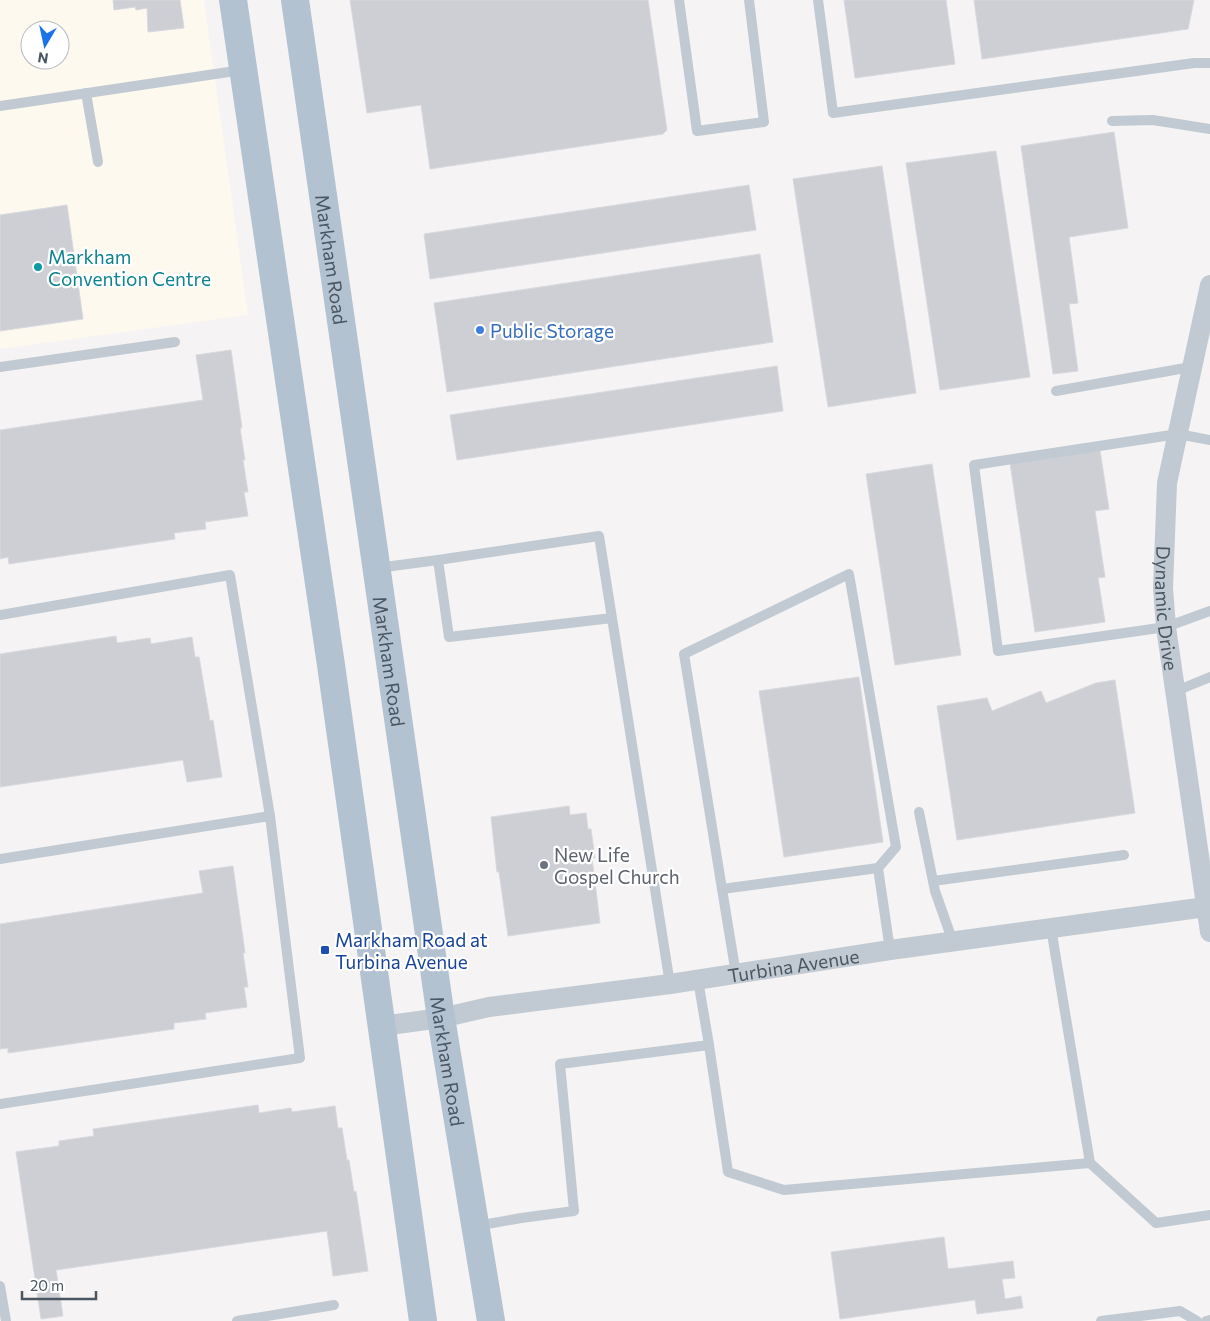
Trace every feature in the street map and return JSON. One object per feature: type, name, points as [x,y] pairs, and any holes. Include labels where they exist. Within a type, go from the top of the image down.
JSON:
[{"type":"main road","points":[[232,0],[331,665],[424,1321]]},
{"type":"main road","name":"Markham Road","points":[[294,0],[441,1018],[491,1321]]},
{"type":"street","name":"Dynamic Drive","points":[[1210,285],[1167,483],[1163,588],[1166,627],[1205,861],[1206,907],[1210,932]]},
{"type":"street","name":"Turbina Avenue","points":[[382,1026],[441,1018],[488,1007],[670,984],[890,950],[1206,907]]},
{"type":"lane","points":[[679,0],[697,131],[764,122],[749,0]]},
{"type":"lane","points":[[818,0],[833,113],[1194,63],[1210,63]]},
{"type":"lane","points":[[0,106],[243,70]]},
{"type":"lane","points":[[86,93],[98,162]]},
{"type":"lane","points":[[1112,121],[1153,120],[1210,129]]},
{"type":"lane","points":[[0,367],[175,342]]},
{"type":"lane","points":[[1056,390],[1192,367]]},
{"type":"lane","points":[[1210,440],[1178,434],[974,465],[998,651],[1166,627],[1210,611]]},
{"type":"lane","points":[[376,568],[599,536],[670,984]]},
{"type":"lane","points":[[438,560],[449,638],[612,618]]},
{"type":"lane","points":[[722,889],[878,868],[896,847],[849,574],[684,654],[722,889],[736,974]]},
{"type":"lane","points":[[0,615],[230,575],[270,816],[300,1058],[0,1104]]},
{"type":"lane","points":[[1176,691],[1210,677]]},
{"type":"lane","points":[[920,812],[934,891],[953,942]]},
{"type":"lane","points":[[0,859],[270,816]]},
{"type":"lane","points":[[933,881],[1124,855]]},
{"type":"lane","points":[[878,868],[890,950]]},
{"type":"lane","points":[[1051,928],[1090,1163],[1156,1223],[1210,1215]]},
{"type":"lane","points":[[698,980],[728,1172],[784,1190],[1090,1163]]},
{"type":"lane","points":[[476,1227],[521,1218],[574,1211],[560,1064],[709,1045]]},
{"type":"lane","points":[[0,1286],[6,1321]]},
{"type":"lane","points":[[237,1321],[334,1305]]},
{"type":"lane","points":[[1101,1321],[1180,1311],[1196,1321]]},
{"type":"lane","points":[[1206,1321],[1210,1320]]},
{"type":"shaded area","points":[[0,0],[204,0],[248,315],[0,349]]},
{"type":"building","points":[[113,0],[180,0],[184,28],[148,32],[147,8],[136,10],[135,7],[114,10]]},
{"type":"building","points":[[350,0],[648,0],[667,130],[663,134],[430,169],[421,105],[367,113]]},
{"type":"building","points":[[844,0],[946,0],[955,64],[855,78]]},
{"type":"building","points":[[974,0],[1194,0],[1188,29],[982,59]]},
{"type":"building","points":[[1114,132],[1128,228],[1069,237],[1078,303],[1069,304],[1078,371],[1053,374],[1021,146]]},
{"type":"building","points":[[996,151],[1030,377],[940,390],[906,163]]},
{"type":"building","points":[[882,166],[916,393],[828,407],[793,179]]},
{"type":"building","points":[[749,185],[756,230],[430,279],[424,234]]},
{"type":"building","name":"Markham Convention Centre","points":[[67,205],[83,319],[0,331],[0,215]]},
{"type":"building","points":[[760,254],[773,342],[447,392],[434,303]]},
{"type":"building","points":[[231,350],[242,428],[240,428],[248,492],[244,492],[248,516],[205,522],[206,529],[174,533],[175,539],[9,564],[8,557],[0,559],[0,430],[203,400],[196,355]]},
{"type":"building","points":[[777,366],[783,411],[457,460],[450,415]]},
{"type":"building","points":[[1100,450],[1109,509],[1095,511],[1105,577],[1098,578],[1105,622],[1035,632],[1010,463]]},
{"type":"building","points":[[932,464],[961,655],[895,665],[866,474]]},
{"type":"building","points":[[116,636],[117,643],[150,638],[151,644],[192,637],[195,657],[199,657],[210,721],[213,720],[222,777],[187,782],[183,760],[0,787],[0,654]]},
{"type":"building","points":[[859,677],[883,842],[784,857],[759,691]]},
{"type":"building","points":[[1115,680],[1135,813],[957,840],[937,706],[987,698],[992,711],[1041,691],[1046,703],[1096,683]]},
{"type":"building","name":"New Life Gospel Church","points":[[569,806],[570,815],[586,813],[588,829],[591,829],[595,858],[592,858],[600,923],[508,936],[499,872],[497,872],[491,817]]},
{"type":"building","points":[[233,866],[245,953],[243,953],[248,987],[244,987],[247,1007],[205,1013],[206,1019],[174,1023],[174,1029],[8,1053],[8,1048],[0,1049],[0,924],[203,893],[199,871]]},
{"type":"building","points":[[258,1105],[259,1113],[291,1108],[292,1112],[335,1106],[338,1128],[342,1128],[354,1192],[356,1191],[368,1271],[333,1276],[327,1231],[56,1270],[63,1316],[41,1319],[16,1152],[59,1146],[59,1141],[94,1136],[93,1129]]},
{"type":"building","points":[[944,1237],[948,1269],[1013,1261],[1015,1278],[1002,1279],[1005,1299],[1021,1296],[1023,1308],[977,1314],[975,1300],[840,1319],[831,1252]]},
{"type":"place","name":"Markham Convention Centre","points":[[38,267]]},
{"type":"place","name":"Public Storage","points":[[480,330]]},
{"type":"place","name":"New Life Gospel Church","points":[[544,865]]},
{"type":"place","name":"Markham Road at Turbina Avenue","points":[[325,950]]}]
